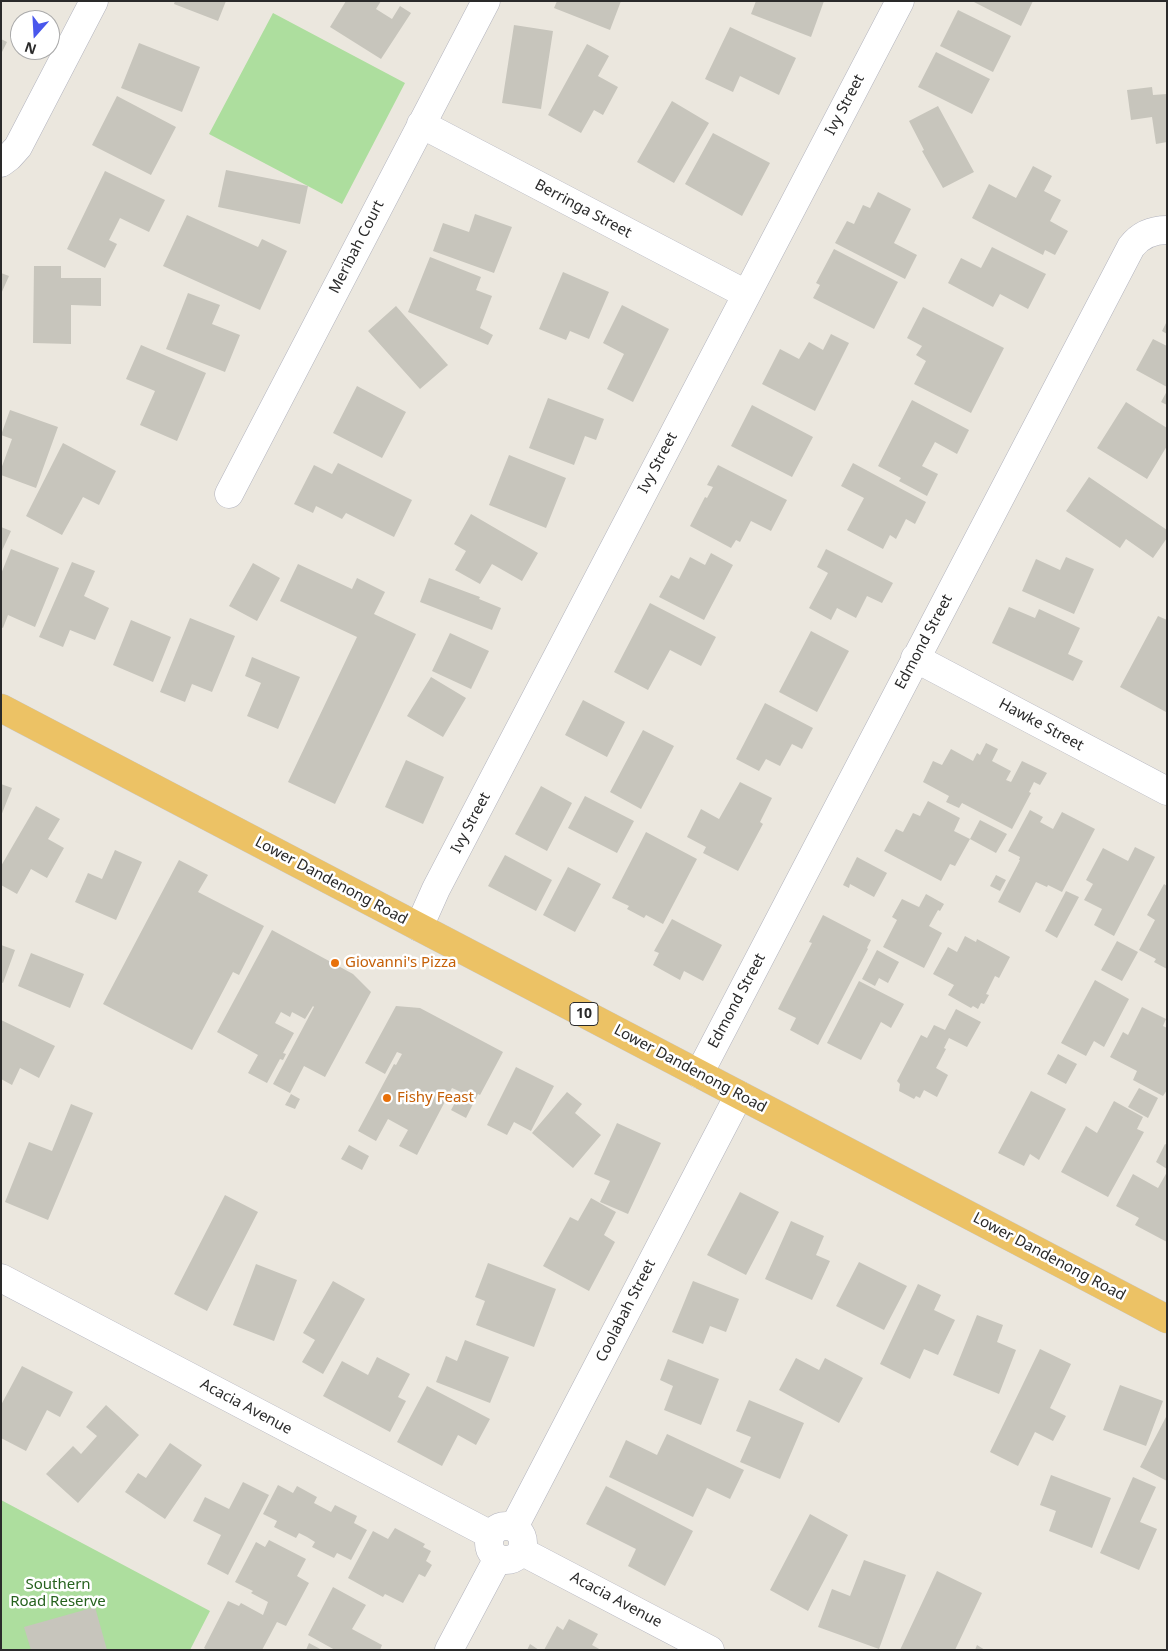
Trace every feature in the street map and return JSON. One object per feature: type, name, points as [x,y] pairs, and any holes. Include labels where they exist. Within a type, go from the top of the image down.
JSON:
[{"type":"highway","name":"Lower Dandenong Road","points":[[1,708],[1167,1319]]},
{"type":"street","points":[[1,163],[18,147],[94,1]]},
{"type":"street","name":"Meribah Court","points":[[229,494],[486,1]]},
{"type":"street","name":"Ivy Street","points":[[418,927],[436,889],[900,1]]},
{"type":"street","name":"Berringa Street","points":[[421,124],[746,294]]},
{"type":"street","name":"Edmond Street","points":[[699,1074],[1131,247],[1144,234],[1156,230],[1167,230]]},
{"type":"street","name":"Hawke Street","points":[[915,658],[1167,791]]},
{"type":"street","name":"Coolabah Street","points":[[449,1650],[739,1095]]},
{"type":"street","name":"Acacia Avenue","points":[[1,1278],[710,1650]]},
{"type":"green space","points":[[273,13],[405,83],[342,204],[209,134]]},
{"type":"green space","name":"Southern Road Reserve","points":[[1,1500],[210,1611],[190,1650],[1,1650]]},
{"type":"building","points":[[175,1],[226,1],[218,21],[174,4]]},
{"type":"building","points":[[346,1],[381,1],[376,9],[392,19],[400,6],[411,13],[381,59],[330,27]]},
{"type":"building","points":[[557,1],[621,1],[610,30],[554,8]]},
{"type":"building","points":[[756,1],[824,1],[811,37],[751,14]]},
{"type":"building","points":[[972,1],[1033,1],[1021,26]]},
{"type":"building","points":[[958,10],[1011,36],[993,72],[940,46]]},
{"type":"building","points":[[514,25],[553,31],[541,109],[502,103]]},
{"type":"building","points":[[730,27],[796,58],[779,95],[740,76],[733,92],[705,79]]},
{"type":"building","points":[[1,39],[7,42],[1,54]]},
{"type":"building","points":[[139,43],[200,67],[182,112],[121,88]]},
{"type":"building","points":[[587,44],[609,56],[598,76],[618,87],[603,115],[594,110],[581,133],[548,115]]},
{"type":"building","points":[[936,52],[990,79],[972,114],[918,87]]},
{"type":"building","points":[[1152,87],[1153,95],[1167,94],[1167,142],[1156,144],[1152,117],[1131,120],[1127,90]]},
{"type":"building","points":[[117,96],[176,127],[151,175],[92,145]]},
{"type":"building","points":[[672,101],[709,123],[674,183],[637,162]]},
{"type":"building","points":[[938,106],[974,172],[943,188],[922,151],[924,150],[909,121]]},
{"type":"building","points":[[713,133],[770,163],[742,216],[685,184]]},
{"type":"building","points":[[1033,166],[1052,176],[1044,191],[1061,200],[1050,221],[1068,231],[1055,255],[1045,250],[1043,255],[972,218],[989,184],[1016,198]]},
{"type":"building","points":[[226,170],[308,186],[300,224],[218,207]]},
{"type":"building","points":[[105,171],[165,200],[149,232],[120,218],[109,240],[117,244],[105,268],[67,249]]},
{"type":"building","points":[[878,192],[911,209],[894,243],[917,255],[905,279],[835,243],[847,221],[854,224],[863,205],[870,208]]},
{"type":"building","points":[[475,214],[512,227],[494,273],[433,251],[443,223],[469,232]]},
{"type":"building","points":[[187,215],[258,247],[262,239],[287,251],[260,310],[163,266]]},
{"type":"building","points":[[992,247],[1046,274],[1028,309],[1000,294],[993,307],[948,283],[961,258],[981,268]]},
{"type":"building","points":[[834,249],[898,282],[874,329],[813,298],[820,285],[816,283]]},
{"type":"building","points":[[430,257],[481,277],[476,290],[492,296],[480,328],[493,335],[488,345],[408,312]]},
{"type":"building","points":[[34,266],[61,266],[61,278],[101,278],[101,306],[71,305],[71,344],[33,343]]},
{"type":"building","points":[[563,272],[609,292],[589,339],[570,331],[566,340],[539,329]]},
{"type":"building","points":[[1,273],[9,276],[1,294]]},
{"type":"building","points":[[188,293],[220,305],[212,324],[240,335],[225,372],[166,349]]},
{"type":"building","points":[[622,305],[669,329],[633,402],[607,389],[624,354],[603,343]]},
{"type":"building","points":[[396,306],[448,365],[420,389],[368,331]]},
{"type":"building","points":[[923,307],[1004,348],[971,413],[914,384],[926,361],[916,355],[922,346],[907,338]]},
{"type":"building","points":[[1167,321],[1167,334],[1162,331]]},
{"type":"building","points":[[831,334],[849,343],[815,411],[762,384],[780,349],[799,359],[809,342],[823,350]]},
{"type":"building","points":[[1153,339],[1167,346],[1167,387],[1136,370]]},
{"type":"building","points":[[141,345],[206,373],[177,441],[140,425],[155,391],[126,379]]},
{"type":"building","points":[[357,386],[406,412],[382,458],[333,433]]},
{"type":"building","points":[[1167,391],[1167,405],[1161,402]]},
{"type":"building","points":[[548,398],[604,419],[596,440],[585,436],[574,465],[529,448]]},
{"type":"building","points":[[912,400],[969,430],[957,454],[935,442],[922,466],[938,474],[927,496],[899,481],[901,478],[878,466]]},
{"type":"building","points":[[1126,402],[1167,428],[1167,446],[1147,479],[1097,448]]},
{"type":"building","points":[[752,405],[813,437],[792,477],[731,446]]},
{"type":"building","points":[[10,410],[58,427],[36,488],[1,475],[1,469],[12,439],[1,435]]},
{"type":"building","points":[[63,443],[116,471],[99,505],[83,497],[62,535],[26,516]]},
{"type":"building","points":[[509,455],[566,478],[546,528],[489,505]]},
{"type":"building","points":[[338,463],[412,500],[394,537],[346,513],[342,519],[316,506],[313,513],[294,504],[314,465],[332,474]]},
{"type":"building","points":[[853,463],[926,502],[915,524],[906,519],[896,539],[890,535],[883,549],[847,530],[864,498],[841,486]]},
{"type":"building","points":[[718,465],[787,500],[771,531],[751,521],[740,542],[736,540],[731,548],[690,526],[705,497],[707,498],[713,487],[707,485]]},
{"type":"building","points":[[1089,477],[1167,530],[1167,538],[1153,558],[1126,539],[1120,548],[1066,511]]},
{"type":"building","points":[[471,514],[538,553],[522,581],[492,564],[480,584],[455,570],[466,551],[454,544]]},
{"type":"building","points":[[1,527],[11,531],[1,553]]},
{"type":"building","points":[[11,549],[59,568],[35,627],[8,615],[3,628],[1,627],[1,574]]},
{"type":"building","points":[[826,549],[893,583],[882,603],[867,596],[856,618],[837,608],[831,620],[809,608],[828,573],[817,567]]},
{"type":"building","points":[[711,553],[733,565],[704,620],[659,597],[671,575],[679,579],[690,557],[705,565]]},
{"type":"building","points":[[1066,557],[1094,569],[1074,614],[1022,591],[1036,559],[1060,570]]},
{"type":"building","points":[[72,562],[95,571],[84,596],[109,608],[95,640],[70,630],[63,647],[39,637]]},
{"type":"building","points":[[253,563],[280,578],[257,621],[229,606]]},
{"type":"building","points":[[298,564],[352,589],[357,578],[385,592],[374,614],[416,634],[335,804],[288,782],[357,637],[280,601]]},
{"type":"building","points":[[429,578],[480,597],[479,599],[501,608],[492,630],[420,602]]},
{"type":"building","points":[[650,603],[716,637],[701,666],[670,650],[648,690],[614,672]]},
{"type":"building","points":[[1009,607],[1035,618],[1039,609],[1080,628],[1068,654],[1083,661],[1073,681],[992,643]]},
{"type":"building","points":[[1158,616],[1167,620],[1166,712],[1120,687]]},
{"type":"building","points":[[190,618],[235,636],[212,692],[192,684],[185,702],[160,692]]},
{"type":"building","points":[[131,620],[171,637],[153,682],[113,665]]},
{"type":"building","points":[[811,631],[849,651],[817,712],[779,692]]},
{"type":"building","points":[[450,633],[489,651],[471,689],[432,671]]},
{"type":"building","points":[[252,657],[300,677],[278,729],[247,716],[261,683],[245,676]]},
{"type":"building","points":[[431,677],[466,698],[443,737],[407,716]]},
{"type":"building","points":[[583,700],[625,722],[607,757],[565,735]]},
{"type":"building","points":[[765,703],[813,728],[802,749],[792,744],[780,766],[766,759],[759,771],[736,759]]},
{"type":"building","points":[[643,730],[674,746],[641,809],[610,792]]},
{"type":"building","points":[[986,743],[998,749],[992,761],[1011,771],[1006,780],[1011,782],[1022,761],[1047,773],[1040,785],[1034,782],[1029,792],[1031,793],[1012,829],[962,803],[959,808],[946,802],[949,796],[923,782],[933,761],[942,765],[951,749],[973,761],[977,753],[980,755]]},
{"type":"building","points":[[406,760],[444,777],[423,824],[385,807]]},
{"type":"building","points":[[740,782],[772,798],[760,822],[763,824],[738,871],[703,853],[706,847],[687,837],[701,809],[719,819]]},
{"type":"building","points":[[1,784],[12,788],[1,816]]},
{"type":"building","points":[[541,786],[572,803],[547,851],[515,834]]},
{"type":"building","points":[[585,796],[634,821],[617,853],[568,828]]},
{"type":"building","points":[[928,801],[960,818],[954,831],[970,839],[955,866],[950,864],[941,881],[884,851],[896,829],[903,832],[913,813],[920,816]]},
{"type":"building","points":[[36,806],[60,819],[48,839],[64,848],[47,878],[31,869],[17,894],[1,885],[1,866]]},
{"type":"building","points":[[1030,810],[1043,817],[1040,822],[1053,829],[1062,812],[1095,829],[1062,892],[1048,885],[1047,887],[1036,882],[1020,913],[998,902],[1020,860],[1020,857],[1008,851]]},
{"type":"building","points":[[980,820],[1007,834],[996,853],[970,839]]},
{"type":"building","points":[[646,832],[697,859],[663,924],[646,915],[644,918],[627,909],[629,906],[612,898]]},
{"type":"building","points":[[1135,847],[1155,857],[1114,936],[1094,925],[1102,909],[1084,900],[1093,884],[1086,880],[1103,848],[1128,861]]},
{"type":"building","points":[[115,850],[142,862],[116,920],[75,902],[88,873],[102,879]]},
{"type":"building","points":[[505,855],[552,880],[536,911],[488,886]]},
{"type":"building","points":[[857,857],[887,873],[874,897],[850,884],[849,888],[843,885]]},
{"type":"building","points":[[179,860],[208,875],[198,892],[264,926],[239,975],[233,972],[192,1050],[103,1004]]},
{"type":"building","points":[[568,867],[601,884],[575,932],[543,915]]},
{"type":"building","points":[[996,875],[1006,880],[1000,891],[990,886]]},
{"type":"building","points":[[1164,884],[1167,886],[1167,969],[1154,962],[1156,959],[1139,950],[1155,920],[1147,915]]},
{"type":"building","points":[[1066,891],[1079,897],[1057,938],[1045,931]]},
{"type":"building","points":[[926,894],[944,904],[940,911],[938,910],[929,926],[942,933],[924,968],[883,947],[897,920],[892,917],[902,899],[919,907]]},
{"type":"building","points":[[823,915],[871,940],[818,1045],[790,1030],[796,1018],[778,1009],[812,943],[809,942]]},
{"type":"building","points":[[672,919],[722,945],[703,981],[684,971],[680,980],[653,965],[659,953],[654,951]]},
{"type":"building","points":[[272,930],[353,974],[371,992],[325,1077],[304,1066],[290,1093],[273,1084],[313,1006],[305,1019],[292,1012],[290,1017],[281,1012],[275,1023],[294,1033],[283,1053],[286,1054],[283,1060],[280,1059],[267,1083],[248,1073],[258,1055],[217,1032]]},
{"type":"building","points":[[965,936],[976,942],[977,939],[1010,957],[999,978],[995,976],[986,994],[989,995],[984,1004],[981,1003],[978,1009],[973,1006],[971,1008],[948,995],[954,985],[933,974],[948,947],[957,952]]},
{"type":"building","points":[[1117,941],[1138,952],[1122,981],[1101,970]]},
{"type":"building","points":[[1,945],[15,950],[3,983],[1,982]]},
{"type":"building","points":[[877,950],[899,962],[888,983],[879,978],[875,986],[862,979]]},
{"type":"building","points":[[31,953],[84,974],[70,1008],[18,986]]},
{"type":"building","points":[[1095,980],[1129,999],[1104,1047],[1094,1041],[1086,1056],[1061,1043]]},
{"type":"building","points":[[859,981],[904,1004],[891,1028],[881,1022],[861,1060],[827,1043]]},
{"type":"building","points":[[396,1006],[420,1008],[503,1052],[466,1118],[451,1110],[461,1092],[452,1088],[417,1155],[399,1146],[408,1130],[388,1119],[376,1141],[358,1131],[394,1064],[396,1065],[402,1054],[397,1052],[385,1074],[365,1063]]},
{"type":"building","points":[[1142,1007],[1166,1019],[1163,1026],[1167,1028],[1167,1090],[1163,1096],[1133,1080],[1137,1071],[1110,1057],[1123,1032],[1128,1035]]},
{"type":"building","points":[[956,1009],[981,1022],[967,1047],[949,1038],[944,1048],[946,1049],[936,1068],[948,1075],[937,1097],[924,1090],[920,1098],[916,1096],[914,1099],[899,1091],[900,1084],[897,1081],[921,1035],[927,1038],[934,1025],[945,1030]]},
{"type":"building","points":[[1,1020],[55,1046],[39,1078],[20,1068],[12,1085],[1,1079]]},
{"type":"building","points":[[1058,1054],[1077,1064],[1066,1084],[1047,1074]]},
{"type":"building","points":[[516,1067],[554,1086],[531,1131],[514,1122],[507,1135],[487,1125]]},
{"type":"building","points":[[1139,1088],[1158,1098],[1148,1118],[1128,1107]]},
{"type":"building","points":[[1031,1091],[1066,1109],[1039,1160],[1030,1154],[1024,1166],[998,1153]]},
{"type":"building","points":[[567,1092],[582,1104],[575,1113],[601,1135],[573,1168],[532,1133]]},
{"type":"building","points":[[291,1094],[300,1099],[295,1109],[285,1105]]},
{"type":"building","points":[[1114,1101],[1143,1117],[1137,1129],[1144,1132],[1108,1197],[1061,1172],[1086,1126],[1097,1133]]},
{"type":"building","points":[[71,1104],[93,1113],[48,1220],[5,1202],[29,1142],[52,1151]]},
{"type":"building","points":[[617,1123],[661,1143],[628,1214],[600,1202],[610,1181],[594,1174]]},
{"type":"building","points":[[1165,1144],[1167,1145],[1167,1169],[1156,1162]]},
{"type":"building","points":[[349,1145],[369,1156],[362,1170],[341,1159]]},
{"type":"building","points":[[1167,1172],[1167,1242],[1135,1225],[1139,1218],[1116,1206],[1133,1174],[1158,1188]]},
{"type":"building","points":[[740,1192],[779,1212],[746,1275],[707,1255]]},
{"type":"building","points":[[225,1195],[258,1212],[207,1311],[174,1294]]},
{"type":"building","points":[[591,1198],[616,1212],[604,1235],[615,1242],[589,1291],[543,1266],[570,1217],[578,1221]]},
{"type":"building","points":[[791,1221],[824,1236],[816,1255],[830,1261],[812,1300],[765,1279]]},
{"type":"building","points":[[859,1262],[907,1286],[884,1330],[836,1306]]},
{"type":"building","points":[[488,1263],[556,1289],[534,1347],[476,1325],[485,1301],[475,1297]]},
{"type":"building","points":[[256,1264],[297,1280],[274,1341],[233,1325]]},
{"type":"building","points":[[333,1281],[365,1299],[323,1374],[302,1362],[315,1340],[303,1333]]},
{"type":"building","points":[[693,1281],[739,1299],[726,1332],[710,1326],[703,1344],[672,1332]]},
{"type":"building","points":[[918,1284],[941,1295],[934,1310],[955,1320],[938,1355],[924,1349],[910,1379],[880,1364]]},
{"type":"building","points":[[977,1315],[1003,1325],[997,1342],[1016,1350],[999,1394],[953,1375]]},
{"type":"building","points":[[465,1340],[509,1357],[490,1403],[436,1382],[446,1356],[457,1361]]},
{"type":"building","points":[[1040,1349],[1071,1364],[1050,1408],[1066,1416],[1053,1441],[1035,1432],[1018,1466],[990,1452]]},
{"type":"building","points":[[377,1357],[410,1374],[398,1397],[406,1401],[390,1432],[323,1396],[342,1361],[368,1375]]},
{"type":"building","points":[[796,1358],[819,1370],[825,1358],[863,1378],[839,1423],[779,1390]]},
{"type":"building","points":[[668,1359],[719,1379],[701,1425],[664,1410],[673,1386],[660,1380]]},
{"type":"building","points":[[22,1366],[73,1392],[60,1417],[47,1410],[26,1451],[1,1438],[1,1405]]},
{"type":"building","points":[[1120,1385],[1163,1401],[1146,1446],[1103,1430]]},
{"type":"building","points":[[427,1386],[490,1419],[476,1445],[458,1435],[442,1466],[397,1442]]},
{"type":"building","points":[[749,1400],[804,1423],[780,1479],[740,1462],[751,1437],[736,1431]]},
{"type":"building","points":[[106,1405],[139,1435],[78,1503],[46,1474],[73,1446],[81,1454],[97,1436],[86,1427]]},
{"type":"building","points":[[1167,1415],[1167,1481],[1140,1467]]},
{"type":"building","points":[[667,1434],[744,1470],[730,1499],[707,1488],[693,1517],[609,1477],[626,1440],[657,1455]]},
{"type":"building","points":[[170,1443],[202,1465],[165,1519],[125,1492],[138,1473],[146,1478]]},
{"type":"building","points":[[1051,1475],[1111,1498],[1092,1548],[1049,1531],[1056,1511],[1040,1505]]},
{"type":"building","points":[[1133,1477],[1156,1487],[1140,1522],[1157,1529],[1139,1570],[1100,1553]]},
{"type":"building","points":[[243,1482],[269,1495],[228,1575],[207,1564],[221,1535],[193,1521],[205,1497],[229,1509]]},
{"type":"building","points":[[278,1485],[293,1493],[297,1486],[317,1497],[314,1503],[331,1512],[335,1505],[357,1516],[354,1523],[367,1530],[351,1560],[337,1553],[334,1558],[312,1547],[315,1542],[307,1537],[299,1533],[296,1538],[274,1527],[277,1521],[263,1514]]},
{"type":"building","points":[[606,1486],[693,1531],[665,1586],[628,1566],[636,1549],[586,1524]]},
{"type":"building","points":[[810,1514],[848,1535],[808,1611],[770,1590]]},
{"type":"building","points":[[395,1528],[425,1544],[423,1547],[431,1551],[426,1561],[432,1565],[425,1577],[419,1574],[403,1603],[385,1594],[383,1597],[348,1578],[373,1531],[388,1539]]},
{"type":"building","points":[[269,1540],[306,1559],[297,1576],[309,1583],[286,1626],[277,1622],[262,1650],[207,1650],[204,1648],[228,1601],[239,1606],[241,1603],[263,1615],[268,1602],[251,1593],[253,1591],[235,1582],[256,1542],[265,1547]]},
{"type":"building","points":[[864,1560],[906,1575],[879,1649],[818,1627],[832,1589],[850,1596]]},
{"type":"building","points":[[937,1571],[982,1593],[955,1650],[900,1650]]},
{"type":"building","points":[[333,1587],[366,1605],[352,1629],[382,1645],[380,1650],[335,1650],[308,1635]]},
{"type":"building","points":[[95,1607],[107,1650],[31,1650],[24,1627]]},
{"type":"building","points":[[569,1619],[598,1634],[592,1645],[601,1650],[544,1650],[557,1626],[563,1630]]},
{"type":"building","points":[[309,1643],[322,1650],[306,1650]]},
{"type":"building","points":[[530,1644],[539,1650],[527,1650]]},
{"type":"building","points":[[977,1645],[985,1650],[975,1650]]},
{"type":"place","name":"Giovanni's Pizza","points":[[335,963]]},
{"type":"place","name":"Fishy Feast","points":[[387,1098]]}]
